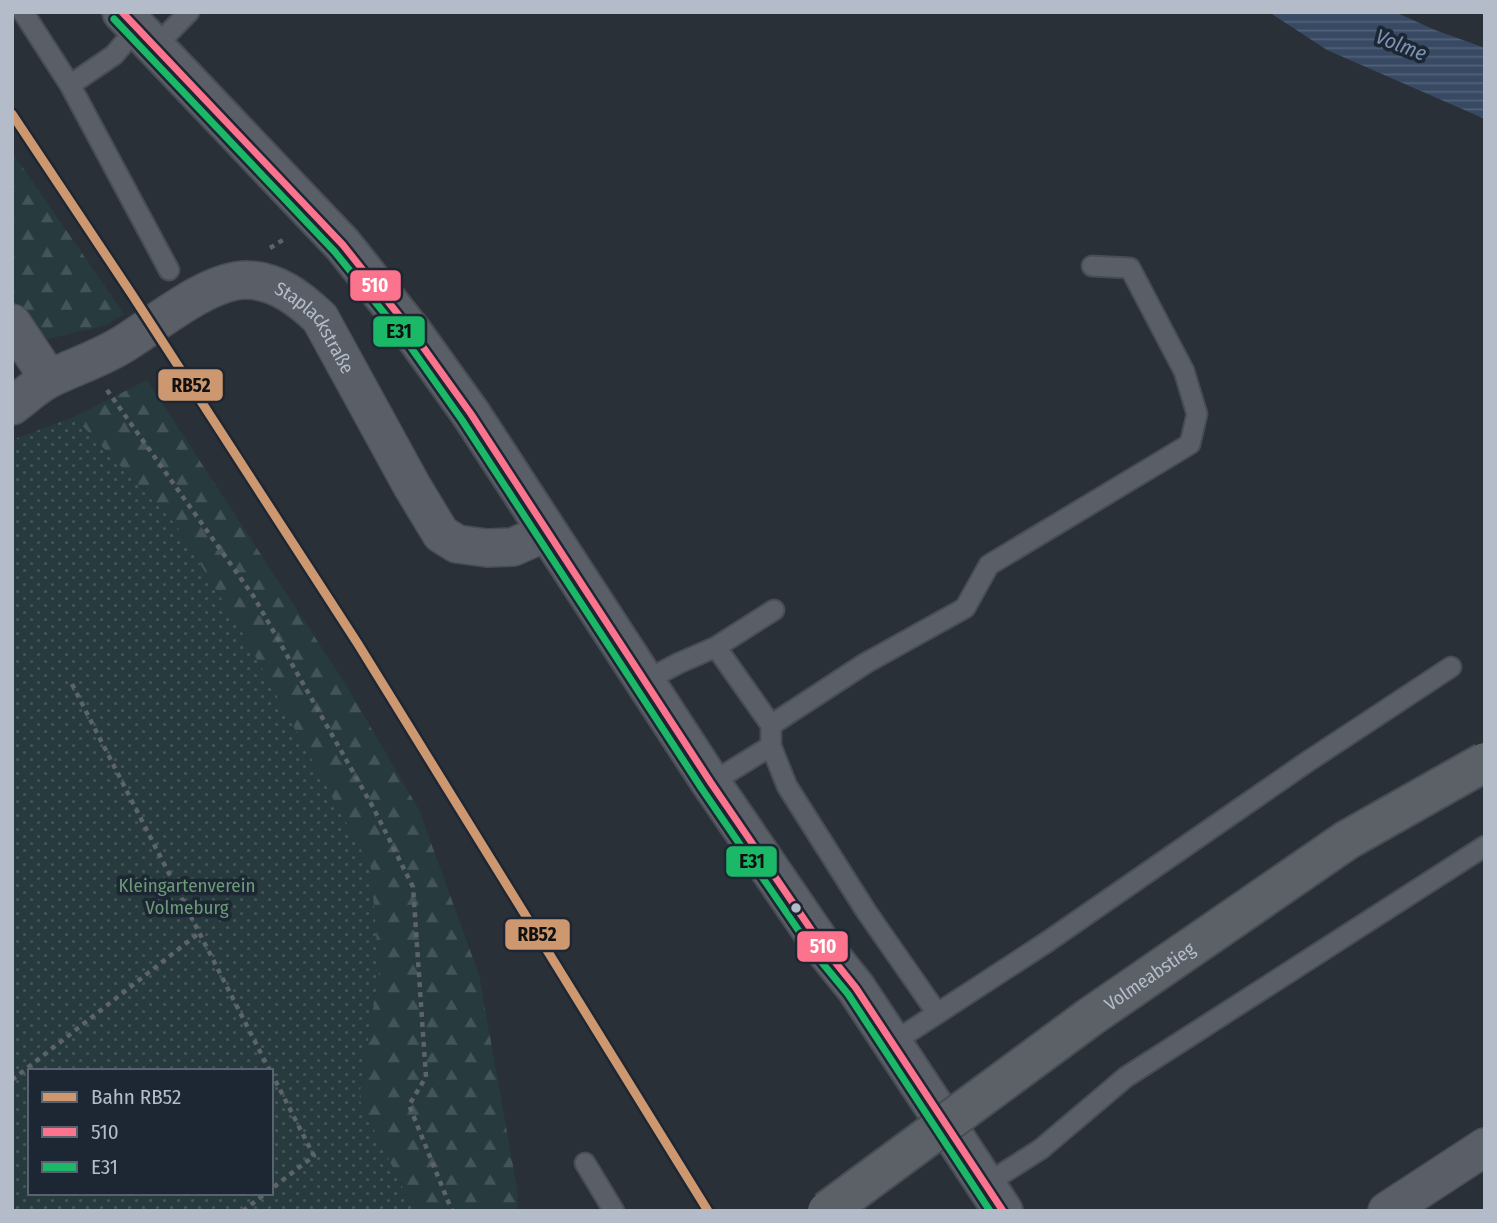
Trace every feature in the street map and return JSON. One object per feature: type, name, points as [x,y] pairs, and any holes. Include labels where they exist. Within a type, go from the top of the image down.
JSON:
[{"type":"main road","name":"Volmeabstieg","points":[[827,1211],[1090,1017],[1348,840],[1485,762]]},
{"type":"street","points":[[138,29],[343,245],[413,333],[471,414],[711,783],[816,937],[856,988],[995,1198]]},
{"type":"street","name":"Staplackstraße","points":[[12,406],[48,379],[105,354],[227,281],[249,279],[279,286],[302,300],[320,318],[441,534],[457,544],[487,548],[513,547],[547,532]]},
{"type":"street","points":[[12,323],[48,379]]},
{"type":"street","points":[[1387,1211],[1485,1147]]},
{"type":"lane","points":[[23,12],[70,85],[169,270]]},
{"type":"lane","points":[[70,85],[114,55],[138,29],[189,12]]},
{"type":"lane","points":[[771,725],[866,663],[965,608],[989,565],[1190,444],[1197,414],[1184,371],[1130,268],[1092,266]]},
{"type":"lane","points":[[645,681],[716,647],[774,610]]},
{"type":"lane","points":[[716,647],[771,725],[771,746],[787,786],[866,911],[937,1013]]},
{"type":"lane","points":[[892,1043],[1047,942],[1451,667]]},
{"type":"lane","points":[[711,783],[771,746]]},
{"type":"lane","points":[[995,1198],[1041,1149],[1126,1077],[1485,846]]},
{"type":"lane","points":[[585,1163],[614,1211]]},
{"type":"path","points":[[105,354],[113,400],[254,597],[374,809],[413,887],[426,1077],[409,1105],[452,1211]]},
{"type":"path","points":[[72,684],[269,1069]]},
{"type":"path","points":[[12,1080],[199,933]]},
{"type":"path","points":[[273,1076],[314,1156],[273,1187]]},
{"type":"path","points":[[243,1211],[263,1195]]},
{"type":"green space","points":[[12,152],[124,314],[106,325],[40,341],[12,301]]},
{"type":"green space","points":[[147,380],[346,685],[419,810],[479,975],[518,1194],[517,1211],[414,1211],[359,1099],[379,970],[243,634],[176,525],[74,417]]},
{"type":"green space","name":"Kleingartenverein Volmeburg","points":[[74,417],[176,525],[243,634],[371,868],[379,970],[359,1099],[414,1211],[12,1211],[12,440]]},
{"type":"water","name":"Volme","points":[[1269,12],[1395,12],[1485,48],[1485,119],[1327,50]]},
{"type":"rail line","name":"RB52","points":[[12,114],[358,644],[708,1211]]},
{"type":"transit line","name":"510","points":[[122,12],[343,245],[413,333],[471,414],[711,783],[823,947],[856,988],[1003,1211]]},
{"type":"transit line","name":"E31","points":[[114,19],[335,252],[405,339],[462,420],[702,789],[814,953],[848,994],[990,1211]]}]
